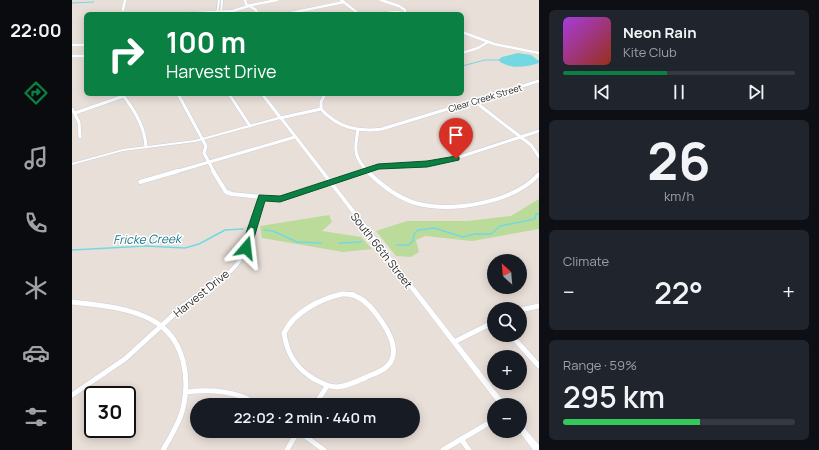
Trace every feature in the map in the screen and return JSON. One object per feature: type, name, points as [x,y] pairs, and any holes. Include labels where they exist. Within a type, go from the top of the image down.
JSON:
[{"type":"street","points":[[123,10],[125,0]]},
{"type":"street","points":[[218,0],[219,12]]},
{"type":"street","points":[[219,12],[222,0]]},
{"type":"street","points":[[245,0],[249,6],[256,10],[256,12]]},
{"type":"street","points":[[224,12],[277,0]]},
{"type":"street","points":[[341,0],[356,12]]},
{"type":"street","points":[[381,0],[402,7],[405,12]]},
{"type":"street","points":[[296,12],[344,2]]},
{"type":"street","points":[[464,33],[488,42],[539,53]]},
{"type":"street","points":[[464,52],[478,48],[488,42]]},
{"type":"street","points":[[72,45],[84,45]]},
{"type":"street","points":[[72,56],[84,56]]},
{"type":"street","name":"Clear Creek Street","points":[[321,109],[332,122],[358,130],[382,129],[539,81]]},
{"type":"street","points":[[75,113],[120,96]]},
{"type":"street","points":[[124,96],[135,112],[146,138],[146,147]]},
{"type":"street","points":[[179,96],[206,146],[204,154],[221,186],[226,192],[232,194],[262,198],[280,199],[378,166],[427,164],[447,161],[539,131]]},
{"type":"street","points":[[230,96],[250,126]]},
{"type":"street","name":"South 66th Street","points":[[264,96],[498,398]]},
{"type":"street","points":[[72,164],[105,155],[146,147],[180,144],[321,109],[323,96]]},
{"type":"street","points":[[474,101],[531,145],[539,157]]},
{"type":"street","points":[[72,109],[82,128],[80,137]]},
{"type":"street","points":[[358,130],[355,150],[359,160],[366,170],[381,186],[397,196],[417,203],[443,207],[464,206],[492,200],[533,181],[539,174]]},
{"type":"street","points":[[140,182],[294,137]]},
{"type":"street","name":"Harvest Drive","points":[[72,395],[104,375],[125,359],[182,307],[225,276],[239,261],[246,248],[262,198]]},
{"type":"street","points":[[351,294],[362,298],[367,302],[391,336],[394,343],[394,357],[384,370],[342,387],[327,386],[301,370],[290,359],[284,333],[291,321],[304,310],[336,296],[351,294]]},
{"type":"street","points":[[72,302],[103,306],[153,320],[161,326],[177,343],[185,366],[186,392],[178,422],[163,450]]},
{"type":"street","points":[[527,309],[539,306]]},
{"type":"street","points":[[454,342],[487,326]]},
{"type":"street","points":[[517,342],[539,366]]},
{"type":"street","points":[[319,398],[327,386]]},
{"type":"street","points":[[186,392],[216,389],[239,394],[247,398]]},
{"type":"street","points":[[443,450],[487,424]]},
{"type":"street","points":[[527,436],[538,450]]},
{"type":"street","points":[[287,450],[294,438]]},
{"type":"street","points":[[308,438],[324,450]]},
{"type":"street","points":[[461,439],[469,450]]},
{"type":"green space","points":[[539,199],[539,229],[472,241],[425,236],[416,240],[419,252],[411,257],[396,256],[376,231],[407,221],[468,221],[511,216]]},
{"type":"green space","points":[[329,215],[332,222],[322,231],[361,237],[372,249],[343,252],[262,238],[260,226]]},
{"type":"water","points":[[518,53],[531,55],[539,61],[539,63],[518,67],[507,65],[498,60],[502,57]]},
{"type":"waterway","points":[[72,3],[94,2]]},
{"type":"waterway","points":[[464,65],[485,60],[498,60]]},
{"type":"waterway","name":"Fricke Creek","points":[[397,245],[409,245],[413,241],[414,234],[418,230],[434,228],[463,237],[475,234],[491,234],[500,226],[535,219],[536,214],[539,214]]},
{"type":"waterway","name":"Fricke Creek","points":[[72,250],[146,246],[185,248],[199,244],[225,230],[243,229]]},
{"type":"waterway","name":"Fricke Creek","points":[[264,230],[273,231],[297,242],[321,243]]},
{"type":"waterway","name":"Fricke Creek","points":[[339,243],[361,242]]},
{"type":"route","points":[[246,248],[262,198],[280,199],[378,166],[427,164],[456,159]]}]
